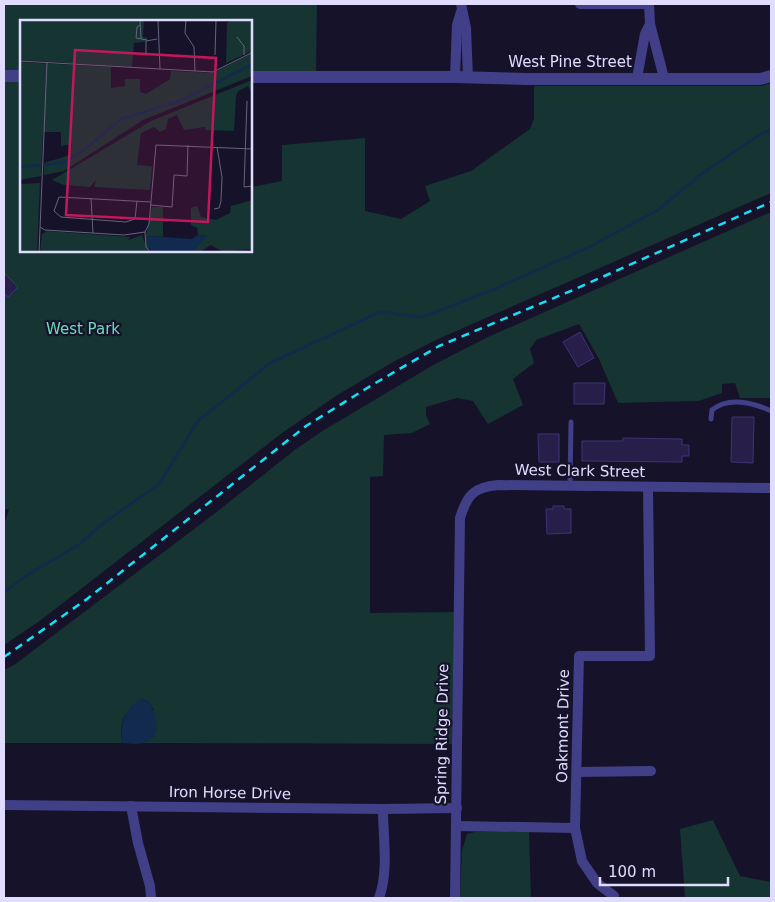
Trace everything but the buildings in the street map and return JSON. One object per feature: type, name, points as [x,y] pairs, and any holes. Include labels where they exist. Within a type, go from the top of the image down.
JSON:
[{"type":"street","points":[[580,4],[649,4],[650,24],[664,78]]},
{"type":"street","points":[[455,77],[457,24],[461,7]]},
{"type":"street","points":[[461,7],[466,28],[468,77]]},
{"type":"street","points":[[638,78],[645,34],[650,24]]},
{"type":"street","points":[[4,76],[20,76]]},
{"type":"street","name":"West Pine Street","points":[[252,76],[528,79],[760,79],[771,76]]},
{"type":"street","name":"West Clark Street","points":[[459,571],[460,518],[467,500],[473,493],[485,486],[570,485],[771,488]]},
{"type":"street","name":"Oakmont Drive","points":[[614,896],[597,883],[582,861],[575,828],[579,656],[650,656],[648,487]]},
{"type":"street","name":"Spring Ridge Drive","points":[[455,898],[459,571]]},
{"type":"street","points":[[577,772],[651,771]]},
{"type":"street","name":"Iron Horse Drive","points":[[4,806],[457,808]]},
{"type":"street","points":[[131,806],[138,843],[150,886],[150,898]]},
{"type":"street","points":[[379,898],[382,892],[384,864],[383,809]]},
{"type":"street","points":[[456,826],[575,828]]},
{"type":"lane","points":[[711,419],[712,410],[719,404],[729,402],[756,404],[771,411]]},
{"type":"lane","points":[[570,485],[571,422]]},
{"type":"green space","points":[[4,4],[317,4],[316,73],[252,72],[252,20],[20,20],[20,70],[4,70]]},
{"type":"green space","name":"West Park","points":[[4,81],[20,81],[20,252],[252,252],[252,187],[282,181],[282,145],[365,138],[365,211],[401,219],[430,201],[425,186],[471,171],[530,129],[534,119],[534,86],[762,86],[771,83],[771,193],[438,339],[393,362],[339,394],[282,433],[41,620],[4,645],[4,525],[9,509],[4,510]]},
{"type":"green space","points":[[771,212],[771,398],[740,398],[735,383],[722,384],[722,393],[699,401],[618,403],[599,359],[579,324],[536,340],[530,349],[534,363],[513,379],[523,405],[488,424],[473,401],[457,398],[426,407],[426,416],[430,424],[412,433],[384,435],[383,476],[370,477],[370,613],[454,612],[452,744],[143,743],[154,736],[153,709],[149,702],[142,699],[124,718],[121,728],[122,743],[4,743],[4,670],[14,665],[214,514],[296,449],[324,430],[435,364],[488,337]]},
{"type":"green space","points":[[713,820],[740,876],[771,882],[771,898],[685,898],[680,829]]},
{"type":"green space","points":[[475,832],[529,832],[531,898],[460,898],[462,850],[467,834]]},
{"type":"water","points":[[142,699],[149,702],[156,719],[154,736],[141,744],[122,743],[123,723],[127,712],[136,702]]},
{"type":"waterway","points":[[4,592],[29,574],[80,544],[97,528],[159,484],[198,421],[270,363],[380,312],[423,317],[492,290],[587,248],[658,210],[700,175],[762,133],[771,130]]},
{"type":"railway","points":[[4,657],[87,599],[306,426],[372,385],[439,346],[573,290],[771,202]]}]
